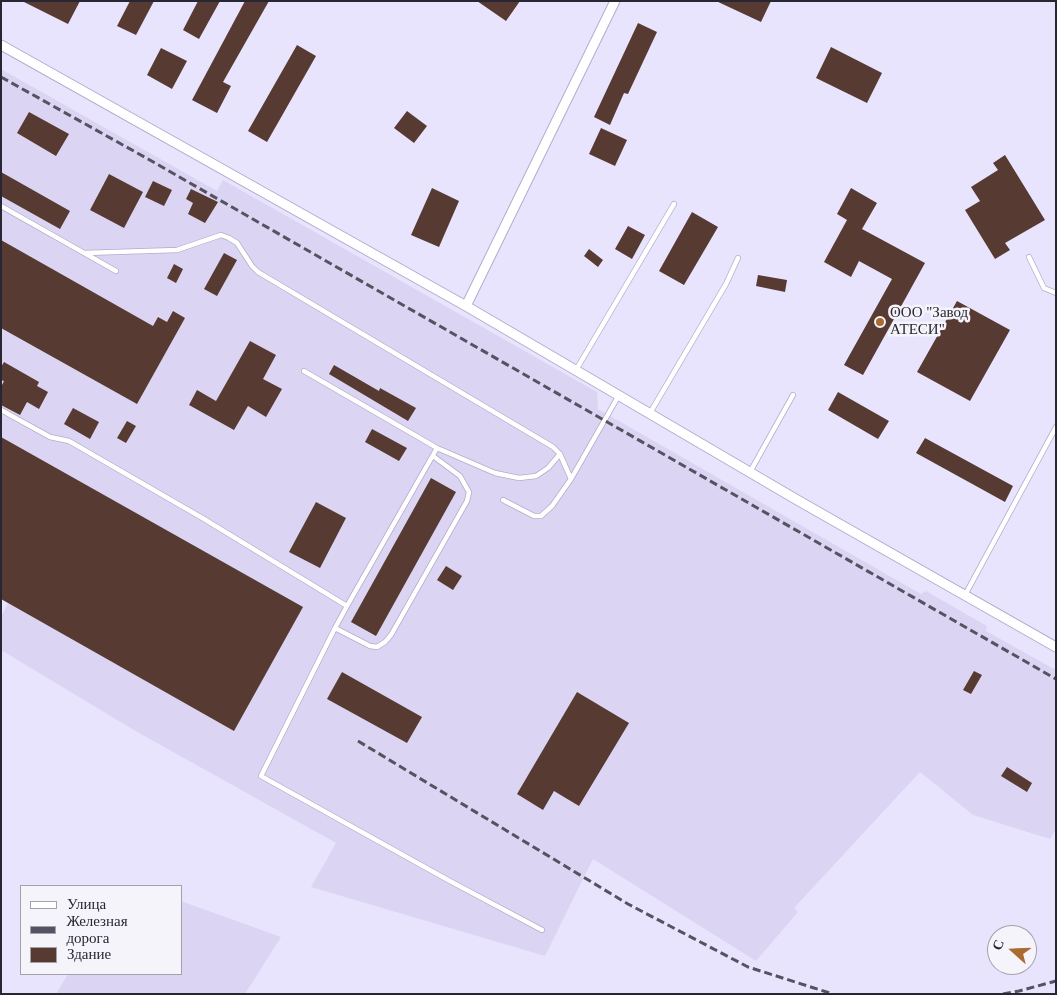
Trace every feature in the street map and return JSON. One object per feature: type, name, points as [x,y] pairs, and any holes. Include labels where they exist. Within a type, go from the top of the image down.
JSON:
[{"type":"street","points":[[466,306],[615,1]]},
{"type":"street","points":[[1,45],[466,306],[750,472],[1056,647]]},
{"type":"lane","points":[[576,370],[674,204]]},
{"type":"lane","points":[[1,206],[116,272]]},
{"type":"lane","points":[[84,253],[177,250],[221,235],[230,238],[237,243],[258,272],[553,447],[560,454],[571,479]]},
{"type":"lane","points":[[1029,257],[1044,288],[1056,293]]},
{"type":"lane","points":[[650,413],[726,284],[738,258]]},
{"type":"lane","points":[[304,371],[437,448],[495,473],[519,478],[536,476],[548,468],[560,454]]},
{"type":"lane","points":[[503,500],[534,516],[541,516],[552,506],[571,479],[619,395]]},
{"type":"lane","points":[[750,472],[793,395]]},
{"type":"lane","points":[[1,410],[50,437],[69,441],[204,519],[347,606]]},
{"type":"lane","points":[[965,595],[1056,427]]},
{"type":"lane","points":[[437,448],[335,628],[261,776],[542,930]]},
{"type":"lane","points":[[335,628],[370,646],[377,647],[385,642],[391,635],[460,515],[469,492],[460,476],[433,456]]},
{"type":"shaded area","points":[[1,69],[217,191],[223,180],[597,392],[598,409],[921,594],[926,591],[987,626],[986,631],[1056,670],[1056,829],[1050,839],[973,815],[920,772],[794,908],[798,912],[756,961],[593,859],[545,956],[311,887],[336,843],[132,729],[1,650],[1,617],[8,603],[1,599]]},
{"type":"shaded area","points":[[182,901],[281,937],[245,994],[56,994],[67,975],[182,975]]},
{"type":"building","points":[[22,1],[80,1],[68,24]]},
{"type":"building","points":[[130,1],[154,1],[136,35],[117,26]]},
{"type":"building","points":[[198,1],[220,1],[199,39],[183,30]]},
{"type":"building","points":[[245,1],[269,1],[223,82],[231,86],[217,113],[192,100]]},
{"type":"building","points":[[477,1],[520,1],[506,21]]},
{"type":"building","points":[[716,1],[771,1],[761,22]]},
{"type":"building","points":[[638,23],[657,32],[628,94],[624,93],[610,125],[594,117]]},
{"type":"building","points":[[297,45],[316,56],[267,142],[248,131]]},
{"type":"building","points":[[831,47],[882,73],[867,103],[816,78]]},
{"type":"building","points":[[161,48],[187,61],[172,89],[147,75]]},
{"type":"building","points":[[407,111],[427,126],[414,143],[394,128]]},
{"type":"building","points":[[29,112],[69,134],[56,156],[17,133]]},
{"type":"building","points":[[601,128],[627,140],[615,166],[589,154]]},
{"type":"building","points":[[1005,155],[1045,220],[1005,243],[1010,250],[995,259],[965,210],[980,201],[971,187],[998,170],[993,163]]},
{"type":"building","points":[[1,172],[70,211],[60,229],[1,196]]},
{"type":"building","points":[[109,174],[143,192],[124,228],[90,210]]},
{"type":"building","points":[[153,181],[172,190],[164,206],[145,197]]},
{"type":"building","points":[[432,188],[459,201],[439,247],[411,235]]},
{"type":"building","name":"ООО \"Завод АТЕСИ\"","points":[[851,188],[877,203],[862,229],[925,263],[863,375],[844,365],[892,279],[859,261],[851,277],[824,262],[847,220],[837,214]]},
{"type":"building","points":[[191,189],[218,202],[205,223],[188,214],[193,203],[186,199]]},
{"type":"building","points":[[692,212],[718,227],[684,285],[659,271]]},
{"type":"building","points":[[628,226],[645,235],[632,259],[615,249]]},
{"type":"building","points":[[1,240],[153,326],[158,317],[167,322],[173,311],[185,318],[137,404],[1,328]]},
{"type":"building","points":[[589,249],[603,260],[598,267],[584,256]]},
{"type":"building","points":[[224,253],[237,260],[217,296],[204,289]]},
{"type":"building","points":[[174,264],[183,269],[176,283],[167,278]]},
{"type":"building","points":[[758,275],[787,280],[785,292],[756,286]]},
{"type":"building","points":[[957,301],[1010,330],[970,401],[917,372]]},
{"type":"building","points":[[250,341],[276,355],[263,379],[282,389],[266,417],[248,406],[234,430],[189,405],[197,390],[216,401]]},
{"type":"building","points":[[4,362],[39,382],[37,386],[48,392],[39,409],[27,402],[20,415],[1,405],[1,387],[4,381],[1,380],[1,367]]},
{"type":"building","points":[[334,365],[379,391],[380,388],[416,408],[408,421],[329,374]]},
{"type":"building","points":[[838,392],[889,421],[878,439],[828,410]]},
{"type":"building","points":[[73,408],[99,422],[90,439],[64,424]]},
{"type":"building","points":[[127,421],[136,426],[126,443],[117,438]]},
{"type":"building","points":[[372,429],[407,448],[399,461],[365,442]]},
{"type":"building","points":[[1,437],[303,607],[234,731],[1,599]]},
{"type":"building","points":[[925,438],[1013,486],[1005,502],[916,453]]},
{"type":"building","points":[[431,478],[456,492],[376,636],[351,622]]},
{"type":"building","points":[[316,502],[346,518],[320,568],[289,552]]},
{"type":"building","points":[[446,566],[462,576],[453,590],[437,580]]},
{"type":"building","points":[[974,671],[982,675],[971,694],[963,690]]},
{"type":"building","points":[[342,672],[422,717],[407,743],[327,699]]},
{"type":"building","points":[[577,692],[629,723],[579,806],[554,791],[543,810],[517,794]]},
{"type":"building","points":[[1007,767],[1032,783],[1027,792],[1001,776]]},
{"type":"railway","points":[[1,77],[148,159],[1056,679]]},
{"type":"railway","points":[[358,741],[628,904],[748,967],[833,994]]},
{"type":"railway","points":[[1003,994],[1056,981]]},
{"type":"place","name":"ООО \"Завод АТЕСИ\"","points":[[880,322]]}]
